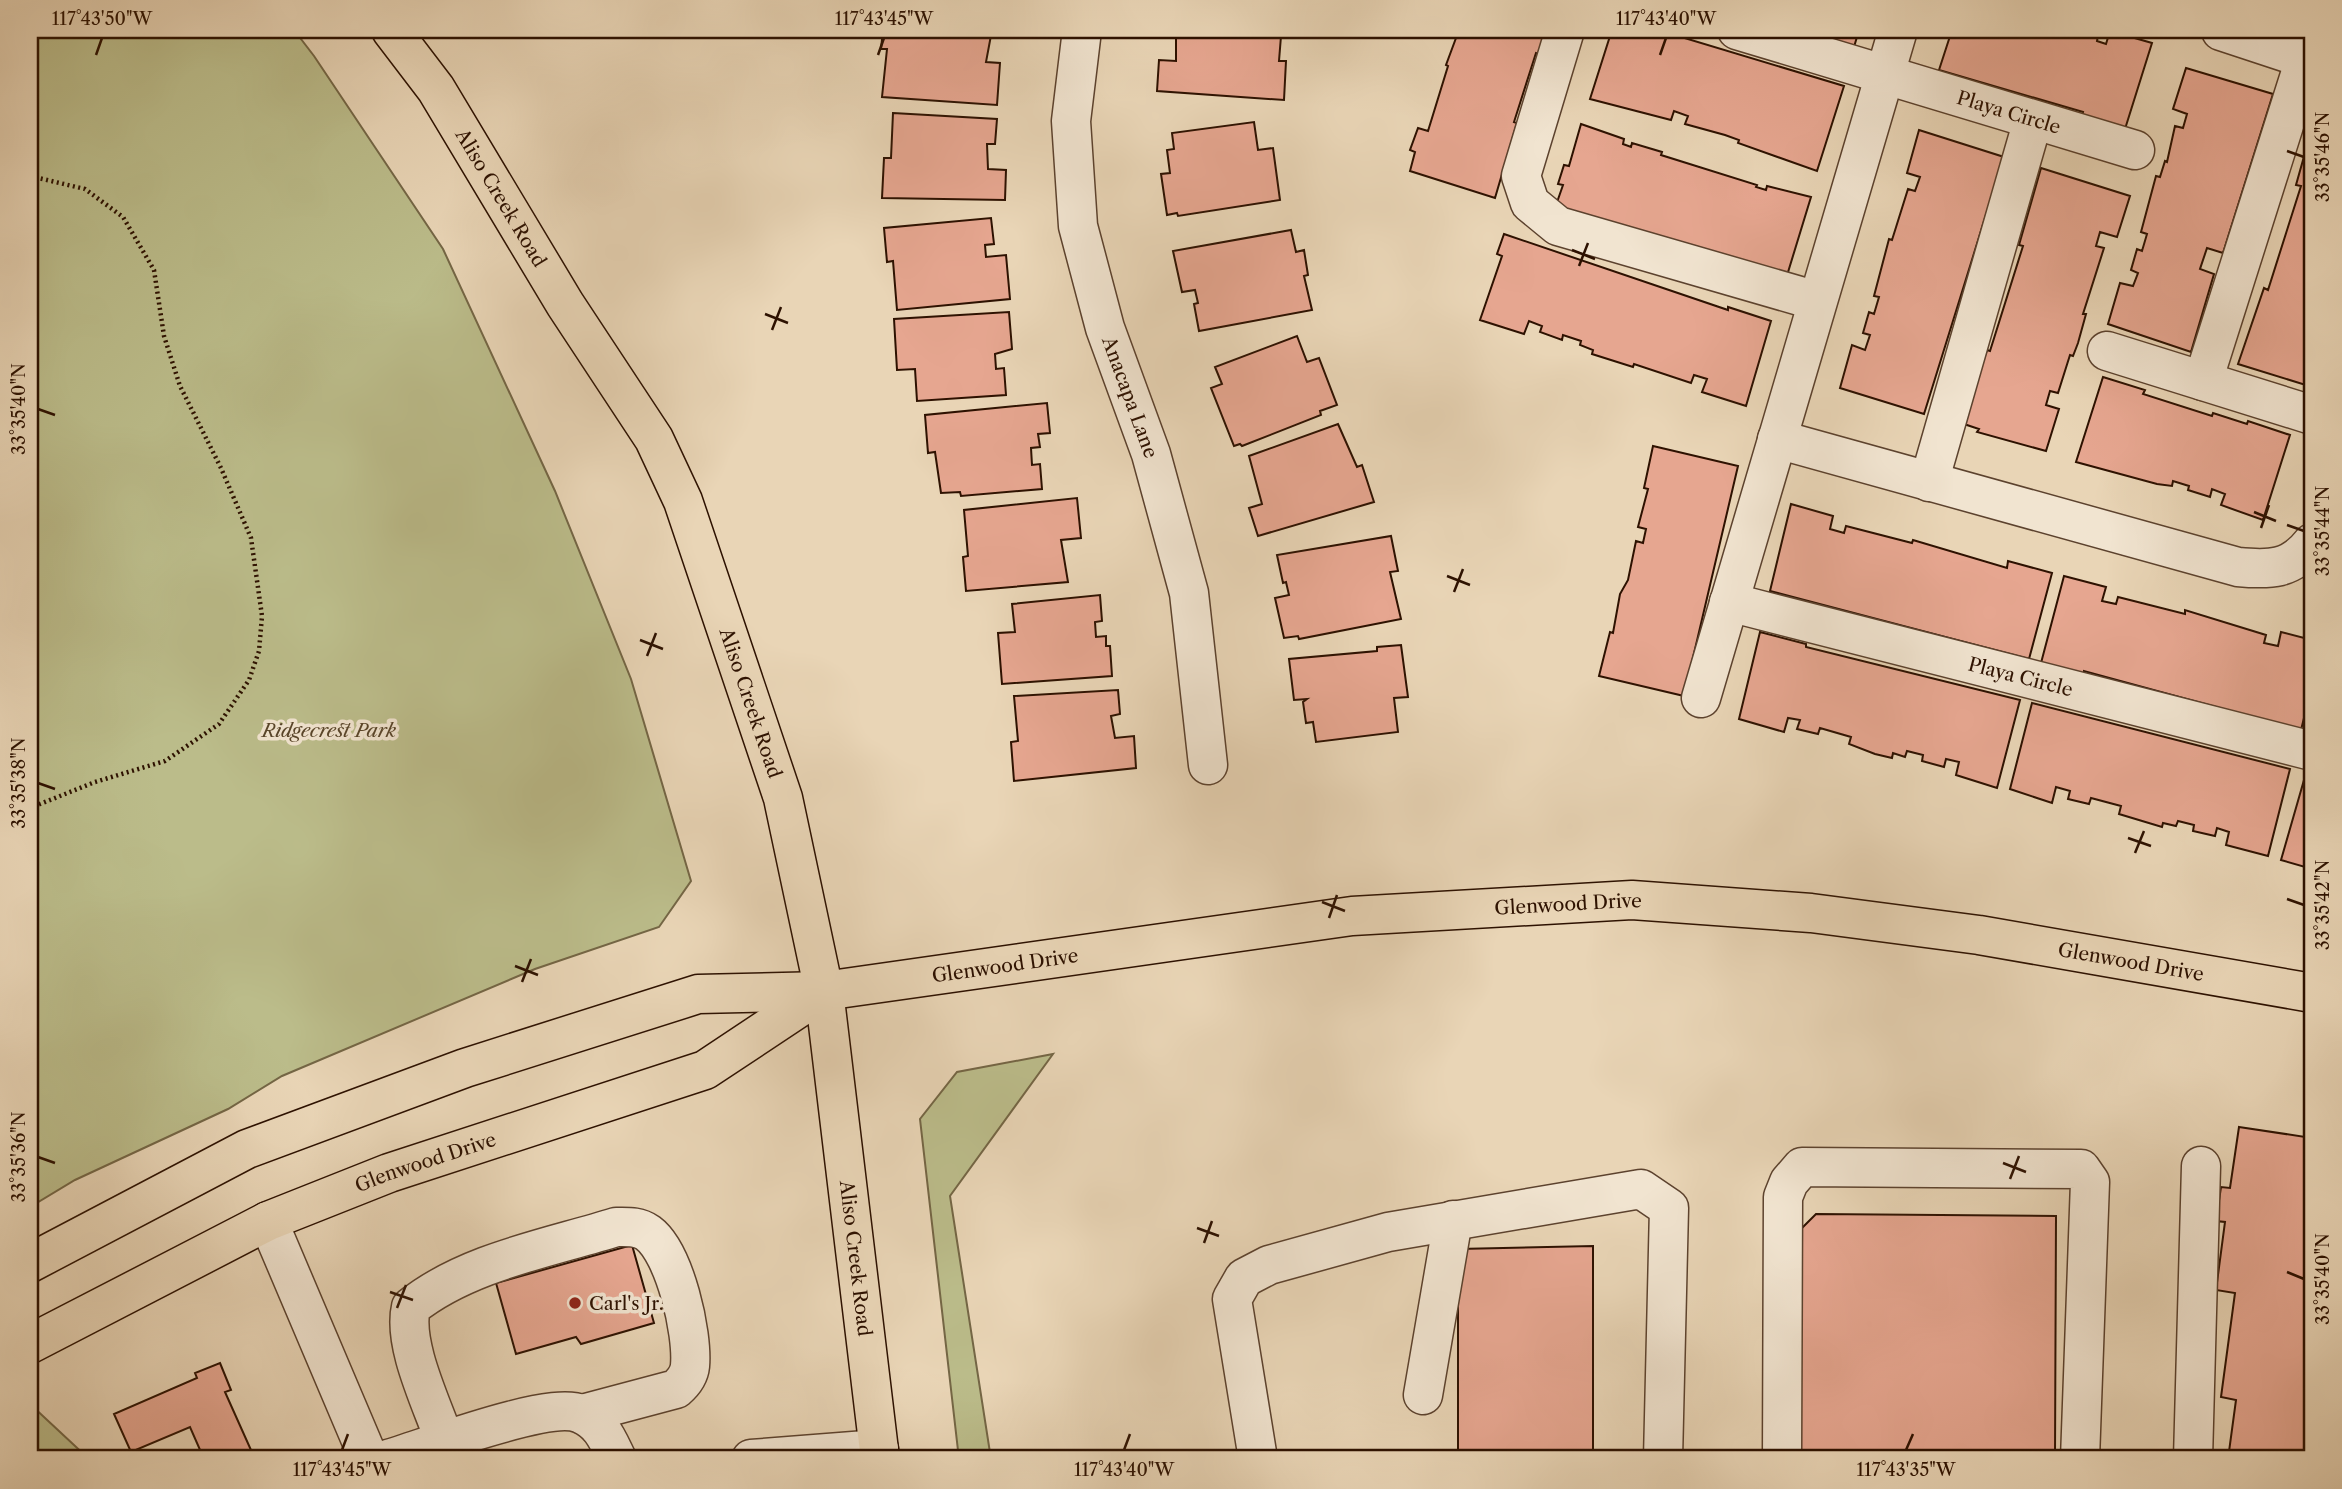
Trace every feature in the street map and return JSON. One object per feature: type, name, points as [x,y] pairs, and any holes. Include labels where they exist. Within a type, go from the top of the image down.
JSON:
[{"type":"main road","name":"Aliso Creek Road","points":[[391,30],[436,89],[565,303],[654,439],[683,501],[783,798],[824,991],[879,1454]]},
{"type":"main road","name":"Glenwood Drive","points":[[30,1263],[247,1149],[465,1068],[698,995],[824,991],[1352,916],[1632,900],[1811,913],[1979,935],[2312,993]]},
{"type":"main road","name":"Glenwood Drive","points":[[30,1344],[268,1221],[389,1173],[705,1070],[824,991]]},
{"type":"street","name":"Anacapa Lane","points":[[1082,30],[1071,121],[1078,226],[1105,328],[1151,454],[1189,593],[1208,765]]},
{"type":"street","points":[[1565,30],[1521,176],[1530,203],[1558,226],[1816,301]]},
{"type":"street","name":"Playa Circle","points":[[1737,30],[2135,150]]},
{"type":"street","points":[[1701,698],[1898,30]]},
{"type":"street","points":[[2203,381],[2309,60],[2221,31]]},
{"type":"street","points":[[1929,482],[2033,120]]},
{"type":"street","points":[[2107,351],[2312,415]]},
{"type":"street","points":[[1776,439],[2238,567],[2270,570],[2301,558],[2312,543]]},
{"type":"street","name":"Playa Circle","points":[[1729,602],[2312,751]]},
{"type":"street","points":[[2193,1459],[2201,1166]]},
{"type":"street","points":[[1782,1459],[1783,1197],[1789,1182],[1802,1167],[2081,1169],[2090,1182],[2080,1459]]},
{"type":"street","points":[[1258,1459],[1232,1299],[1244,1278],[1269,1265],[1388,1231],[1641,1189],[1669,1208],[1664,1459]]},
{"type":"street","points":[[1423,1395],[1453,1220]]},
{"type":"street","points":[[268,1221],[369,1459]]},
{"type":"street","points":[[445,1442],[411,1342],[408,1319],[411,1307],[439,1287],[486,1268],[616,1227],[633,1226],[646,1231],[659,1244],[675,1273],[689,1346],[690,1368],[684,1381],[676,1389],[582,1414]]},
{"type":"street","points":[[388,1459],[541,1413],[568,1410],[582,1414],[599,1425],[617,1459]]},
{"type":"street","points":[[751,1459],[879,1454]]},
{"type":"path","points":[[30,176],[85,188],[123,217],[154,270],[164,336],[180,386],[221,468],[251,538],[262,617],[259,651],[249,680],[219,724],[165,761],[95,782],[30,808]]},
{"type":"green space","name":"Ridgecrest Park","points":[[30,30],[294,30],[443,249],[555,491],[631,679],[691,881],[659,927],[535,969],[282,1076],[228,1109],[75,1180],[30,1207]]},
{"type":"green space","points":[[1053,1054],[950,1196],[991,1459],[959,1459],[920,1119],[957,1072]]},
{"type":"green space","points":[[30,1404],[89,1459],[30,1459]]},
{"type":"building","points":[[883,30],[992,30],[986,62],[1000,63],[997,105],[882,97],[887,49],[881,49]]},
{"type":"building","points":[[1176,30],[1276,30],[1276,36],[1281,36],[1279,61],[1286,61],[1284,100],[1157,91],[1159,60],[1176,61]]},
{"type":"building","points":[[1459,30],[1549,30],[1542,55],[1536,53],[1514,122],[1517,123],[1495,198],[1410,171],[1415,152],[1410,150],[1418,128],[1428,131],[1448,66],[1446,65]]},
{"type":"building","points":[[1607,30],[1658,30],[1844,86],[1817,171],[1738,143],[1739,140],[1725,135],[1685,124],[1688,116],[1674,111],[1671,120],[1590,99],[1610,36],[1606,34]]},
{"type":"building","points":[[1812,30],[1859,30],[1854,47],[1811,33]]},
{"type":"building","points":[[1952,30],[2099,30],[2097,41],[2106,44],[2110,31],[2152,43],[2125,129],[2082,115],[2083,112],[1939,70]]},
{"type":"building","points":[[2240,30],[2312,30],[2312,50]]},
{"type":"building","points":[[2186,68],[2273,94],[2223,253],[2207,248],[2200,269],[2214,274],[2191,352],[2108,324],[2120,283],[2133,286],[2138,273],[2131,270],[2137,249],[2142,251],[2147,234],[2141,232],[2156,176],[2160,177],[2165,161],[2167,162],[2175,126],[2183,128],[2187,114],[2173,109]]},
{"type":"building","points":[[893,113],[997,119],[995,144],[987,144],[988,169],[1006,170],[1005,200],[882,198],[884,158],[891,158]]},
{"type":"building","points":[[1254,122],[1258,150],[1273,148],[1280,200],[1178,216],[1177,213],[1167,215],[1161,174],[1170,173],[1167,150],[1174,149],[1172,133]]},
{"type":"building","points":[[1581,124],[1624,139],[1623,144],[1631,147],[1632,143],[1662,152],[1661,155],[1757,185],[1756,187],[1766,190],[1767,186],[1811,197],[1785,282],[1555,208],[1563,185],[1558,184],[1564,165],[1569,166]]},
{"type":"building","points":[[2312,128],[2312,387],[2238,364],[2264,288],[2268,290],[2301,186],[2296,185]]},
{"type":"building","points":[[1919,130],[2004,157],[1924,414],[1840,388],[1852,345],[1865,350],[1870,335],[1863,333],[1869,312],[1874,314],[1879,297],[1874,296],[1889,239],[1892,240],[1908,189],[1915,191],[1920,177],[1907,173]]},
{"type":"building","points":[[2041,168],[2130,196],[2117,237],[2100,232],[2096,246],[2104,248],[2083,314],[2086,314],[2078,343],[2073,356],[2070,355],[2058,393],[2050,391],[2046,405],[2059,409],[2046,451],[1977,432],[1979,429],[1961,423],[1987,350],[1990,351],[2023,246],[2019,245]]},
{"type":"building","points":[[991,218],[994,244],[985,245],[986,257],[1006,255],[1010,299],[897,310],[893,261],[887,262],[884,228]]},
{"type":"building","points":[[1291,230],[1296,252],[1304,250],[1308,275],[1304,276],[1312,310],[1199,331],[1194,304],[1198,303],[1195,290],[1182,292],[1173,251]]},
{"type":"building","points":[[1504,234],[1728,310],[1728,307],[1771,321],[1746,406],[1702,392],[1707,379],[1694,375],[1691,383],[1634,364],[1633,367],[1592,354],[1593,350],[1580,345],[1581,341],[1563,335],[1562,340],[1540,332],[1542,326],[1529,321],[1524,334],[1480,320],[1502,256],[1497,254]]},
{"type":"building","points":[[1009,312],[1012,349],[995,354],[996,369],[1004,368],[1006,395],[917,401],[915,369],[897,370],[894,319]]},
{"type":"building","points":[[1297,336],[1307,362],[1319,358],[1337,405],[1320,411],[1321,415],[1242,446],[1234,446],[1211,388],[1222,384],[1215,367]]},
{"type":"building","points":[[2103,377],[2145,390],[2143,394],[2212,416],[2213,413],[2247,424],[2248,421],[2290,435],[2263,520],[2221,505],[2225,494],[2212,489],[2210,497],[2188,490],[2189,486],[2173,481],[2172,486],[2157,484],[2076,462]]},
{"type":"building","points":[[1047,403],[1050,433],[1038,434],[1040,447],[1031,448],[1032,465],[1040,464],[1042,489],[961,496],[960,492],[941,493],[935,452],[928,453],[925,415]]},
{"type":"building","points":[[1338,424],[1357,467],[1362,465],[1374,502],[1258,536],[1249,508],[1262,504],[1249,456]]},
{"type":"building","points":[[1653,446],[1738,466],[1684,696],[1599,676],[1610,632],[1613,633],[1620,594],[1628,580],[1636,541],[1643,543],[1646,529],[1638,527],[1648,489],[1644,488]]},
{"type":"building","points":[[1077,498],[1081,538],[1061,540],[1068,582],[966,591],[963,557],[968,556],[964,510]]},
{"type":"building","points":[[1791,504],[1833,516],[1830,529],[1844,533],[1846,526],[1912,543],[1913,540],[2007,568],[2008,561],[2052,573],[2029,659],[1770,591]]},
{"type":"building","points":[[1391,536],[1398,571],[1390,572],[1401,619],[1299,639],[1298,636],[1284,638],[1275,598],[1289,595],[1286,582],[1283,583],[1277,555]]},
{"type":"building","points":[[2064,576],[2106,587],[2102,601],[2116,604],[2118,597],[2185,614],[2185,610],[2266,635],[2264,643],[2278,646],[2281,632],[2312,640],[2312,686],[2301,730],[2084,671],[2084,674],[2041,663]]},
{"type":"building","points":[[1100,595],[1102,621],[1095,622],[1096,637],[1106,636],[1106,646],[1110,646],[1112,676],[1002,684],[998,633],[1015,632],[1012,604]]},
{"type":"building","points":[[1760,632],[1806,644],[1806,647],[2020,700],[1997,788],[1956,775],[1959,762],[1946,759],[1944,767],[1922,761],[1923,755],[1907,751],[1905,757],[1893,753],[1892,758],[1875,754],[1849,744],[1851,737],[1820,728],[1818,734],[1797,729],[1800,720],[1788,718],[1784,732],[1739,719]]},
{"type":"building","points":[[1401,645],[1408,697],[1394,698],[1398,732],[1316,742],[1313,722],[1306,723],[1303,702],[1307,699],[1294,700],[1289,659],[1377,651],[1377,647]]},
{"type":"building","points":[[1118,690],[1120,714],[1111,716],[1115,738],[1134,736],[1136,768],[1014,781],[1011,742],[1018,741],[1014,696]]},
{"type":"building","points":[[2032,703],[2290,769],[2268,856],[2226,845],[2229,832],[2217,828],[2215,836],[2193,831],[2194,825],[2178,821],[2176,826],[2163,823],[2162,827],[2119,814],[2121,806],[2091,798],[2089,804],[2068,799],[2070,791],[2056,787],[2052,803],[2010,789]]},
{"type":"building","points":[[2306,773],[2312,775],[2312,869],[2281,860]]},
{"type":"building","points":[[2239,1127],[2312,1138],[2312,1459],[2228,1459],[2236,1400],[2221,1397],[2235,1293],[2216,1290],[2225,1222],[2216,1221],[2221,1187],[2230,1188]]},
{"type":"building","points":[[1816,1214],[2056,1216],[2055,1459],[1793,1459],[1794,1236]]},
{"type":"building","name":"Carl's Jr.","points":[[632,1245],[654,1323],[581,1344],[576,1337],[516,1354],[496,1283]]},
{"type":"building","points":[[1593,1246],[1593,1459],[1458,1459],[1458,1249]]},
{"type":"building","points":[[220,1363],[231,1390],[225,1392],[255,1459],[204,1459],[190,1427],[131,1452],[114,1414],[197,1378],[195,1373]]},
{"type":"place","name":"Carl's Jr.","points":[[575,1303]]}]
